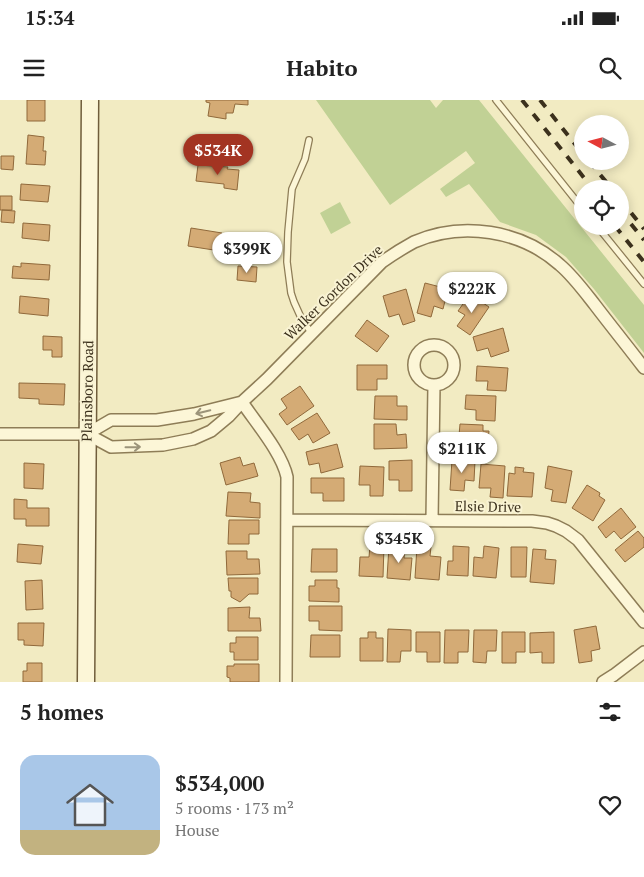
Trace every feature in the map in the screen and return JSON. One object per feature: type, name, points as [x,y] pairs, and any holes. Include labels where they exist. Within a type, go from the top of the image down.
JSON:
[{"type":"street","name":"Plainsboro Road","points":[[86,682],[90,100]]},
{"type":"street","name":"Walker Gordon Drive","points":[[87,434],[111,447],[150,446],[193,439],[211,430],[229,416],[267,380],[382,262],[403,248],[427,237],[464,230],[509,236],[544,252],[577,282],[644,368]]},
{"type":"street","points":[[432,520],[434,385]]},
{"type":"street","name":"Walker Gordon Drive","points":[[87,434],[112,420],[157,420],[194,414],[242,402]]},
{"type":"street","points":[[242,402],[279,456],[284,466],[287,483],[286,682]]},
{"type":"street","points":[[0,434],[87,434]]},
{"type":"street","name":"Elsie Drive","points":[[287,520],[536,521],[552,524],[574,536],[581,543],[644,622]]},
{"type":"street","points":[[603,682],[644,652]]},
{"type":"lane","points":[[496,100],[574,198]]},
{"type":"lane","points":[[309,140],[305,160],[292,188],[287,262],[291,293],[296,310],[312,333]]},
{"type":"lane","points":[[604,235],[644,284]]},
{"type":"green space","points":[[316,100],[430,100],[436,108],[443,100],[479,100],[574,218],[574,235],[588,235],[644,305],[644,353],[594,289],[566,257],[536,235],[500,222],[469,184],[446,197],[440,189],[475,163],[466,151],[390,205]]},
{"type":"green space","points":[[340,202],[351,223],[331,234],[320,213]]},
{"type":"building","points":[[27,100],[45,100],[45,121],[27,121]]},
{"type":"building","points":[[206,100],[248,100],[248,105],[235,104],[233,113],[226,113],[226,119],[208,116],[210,103],[206,102]]},
{"type":"building","points":[[28,135],[44,137],[45,165],[26,164]]},
{"type":"building","points":[[1,156],[14,156],[13,170],[1,169]]},
{"type":"building","points":[[198,165],[228,167],[227,169],[239,170],[237,190],[224,188],[224,184],[196,181]]},
{"type":"building","points":[[21,184],[50,186],[48,202],[20,200]]},
{"type":"building","points":[[0,196],[12,196],[12,210],[0,210]]},
{"type":"building","points":[[2,210],[15,211],[14,223],[1,222]]},
{"type":"building","points":[[23,223],[50,225],[49,241],[22,238]]},
{"type":"building","points":[[191,228],[222,233],[220,251],[188,246]]},
{"type":"building","points":[[21,263],[50,265],[49,280],[12,278],[13,266],[21,267]]},
{"type":"building","points":[[238,266],[257,267],[256,282],[237,280]]},
{"type":"building","points":[[425,283],[448,289],[443,309],[434,306],[431,317],[417,313]]},
{"type":"building","points":[[406,289],[415,321],[403,325],[399,314],[389,317],[383,296]]},
{"type":"building","points":[[470,294],[489,307],[470,335],[457,326],[465,315],[458,311]]},
{"type":"building","points":[[20,296],[49,299],[48,316],[19,313]]},
{"type":"building","points":[[367,320],[389,336],[377,352],[355,336]]},
{"type":"building","points":[[503,328],[509,351],[491,357],[488,348],[477,351],[473,337]]},
{"type":"building","points":[[43,336],[62,337],[62,357],[52,357],[52,350],[43,350]]},
{"type":"building","points":[[357,365],[387,365],[387,379],[377,379],[377,390],[357,390]]},
{"type":"building","points":[[477,366],[508,368],[506,391],[487,390],[488,381],[476,381]]},
{"type":"building","points":[[19,383],[65,384],[64,405],[39,404],[39,399],[19,398]]},
{"type":"building","points":[[300,386],[314,406],[287,425],[279,414],[287,408],[281,399]]},
{"type":"building","points":[[466,395],[496,396],[495,421],[476,420],[476,410],[465,409]]},
{"type":"building","points":[[375,396],[397,396],[397,406],[407,406],[407,420],[374,419]]},
{"type":"building","points":[[317,413],[330,433],[313,443],[308,434],[299,440],[291,429]]},
{"type":"building","points":[[374,424],[396,424],[397,435],[406,434],[407,448],[374,449]]},
{"type":"building","points":[[460,424],[483,425],[483,431],[489,431],[488,440],[485,440],[484,448],[458,447]]},
{"type":"building","points":[[337,444],[343,467],[321,473],[319,463],[309,465],[306,452]]},
{"type":"building","points":[[240,457],[243,466],[254,463],[258,476],[226,485],[220,463]]},
{"type":"building","points":[[412,460],[412,491],[399,491],[399,480],[389,480],[389,461]]},
{"type":"building","points":[[452,460],[475,461],[474,481],[465,480],[464,491],[450,490]]},
{"type":"building","points":[[24,463],[44,464],[43,489],[24,488]]},
{"type":"building","points":[[481,464],[505,466],[503,498],[490,497],[491,488],[479,488]]},
{"type":"building","points":[[360,466],[384,467],[383,496],[370,496],[370,485],[359,485]]},
{"type":"building","points":[[548,466],[572,471],[566,503],[551,501],[553,490],[545,488]]},
{"type":"building","points":[[515,467],[524,468],[523,472],[534,473],[532,497],[507,496],[509,473],[515,474]]},
{"type":"building","points":[[311,478],[344,478],[344,501],[323,501],[323,493],[311,493]]},
{"type":"building","points":[[587,485],[600,493],[599,496],[605,500],[593,521],[572,508]]},
{"type":"building","points":[[228,492],[251,493],[250,502],[260,503],[260,518],[226,516]]},
{"type":"building","points":[[14,499],[27,500],[27,508],[49,508],[49,526],[26,526],[26,519],[14,519]]},
{"type":"building","points":[[621,508],[636,527],[621,539],[614,531],[606,538],[598,527]]},
{"type":"building","points":[[229,520],[259,520],[259,534],[249,534],[249,544],[228,544]]},
{"type":"building","points":[[638,531],[644,538],[644,547],[625,562],[615,550]]},
{"type":"building","points":[[18,544],[43,546],[41,564],[17,562]]},
{"type":"building","points":[[370,546],[384,546],[383,577],[359,576],[360,557],[369,557]]},
{"type":"building","points":[[389,546],[405,548],[404,558],[412,558],[410,580],[387,578]]},
{"type":"building","points":[[417,546],[431,547],[430,556],[441,557],[439,580],[415,578]]},
{"type":"building","points":[[453,546],[469,547],[468,576],[447,575],[448,561],[453,561]]},
{"type":"building","points":[[484,546],[499,548],[496,578],[473,576],[474,557],[483,558]]},
{"type":"building","points":[[511,547],[527,547],[526,577],[511,577]]},
{"type":"building","points":[[312,549],[337,549],[337,572],[311,572]]},
{"type":"building","points":[[533,549],[546,550],[545,559],[556,560],[554,584],[530,582]]},
{"type":"building","points":[[226,551],[247,551],[247,559],[259,559],[260,574],[227,575]]},
{"type":"building","points":[[228,578],[258,578],[258,594],[249,594],[240,602],[231,597]]},
{"type":"building","points":[[42,580],[43,609],[26,610],[25,581]]},
{"type":"building","points":[[315,580],[337,580],[339,602],[309,601],[309,586],[315,586]]},
{"type":"building","points":[[309,606],[342,606],[342,631],[319,630],[319,621],[309,621]]},
{"type":"building","points":[[250,607],[249,618],[260,618],[261,631],[228,631],[228,608]]},
{"type":"building","points":[[18,623],[44,623],[43,646],[24,645],[24,640],[18,640]]},
{"type":"building","points":[[596,626],[600,649],[591,651],[592,661],[579,663],[574,630]]},
{"type":"building","points":[[388,629],[411,630],[411,651],[401,651],[400,662],[387,662]]},
{"type":"building","points":[[445,630],[469,630],[468,652],[458,652],[458,663],[444,663]]},
{"type":"building","points":[[474,630],[497,630],[496,651],[487,651],[486,663],[473,662]]},
{"type":"building","points":[[368,632],[376,632],[376,638],[383,638],[383,661],[360,661],[360,638],[368,638]]},
{"type":"building","points":[[416,632],[440,632],[440,662],[427,662],[427,652],[416,652]]},
{"type":"building","points":[[502,632],[525,632],[525,652],[516,652],[516,663],[502,663]]},
{"type":"building","points":[[554,632],[554,663],[542,663],[542,652],[530,653],[530,633]]},
{"type":"building","points":[[311,635],[340,635],[340,657],[310,657]]},
{"type":"building","points":[[236,637],[258,637],[258,660],[234,660],[234,652],[230,652],[230,643],[236,643]]},
{"type":"building","points":[[27,663],[42,663],[42,682],[23,682],[23,671],[27,671]]},
{"type":"building","points":[[234,664],[259,664],[259,682],[230,682],[230,678],[227,677],[227,666],[234,666]]},
{"type":"railway","points":[[522,100],[586,180]]},
{"type":"railway","points":[[540,100],[574,143]]},
{"type":"railway","points":[[596,170],[605,180]]},
{"type":"railway","points":[[629,210],[644,229]]},
{"type":"railway","points":[[631,224],[644,240]]},
{"type":"railway","points":[[622,235],[644,262]]}]
